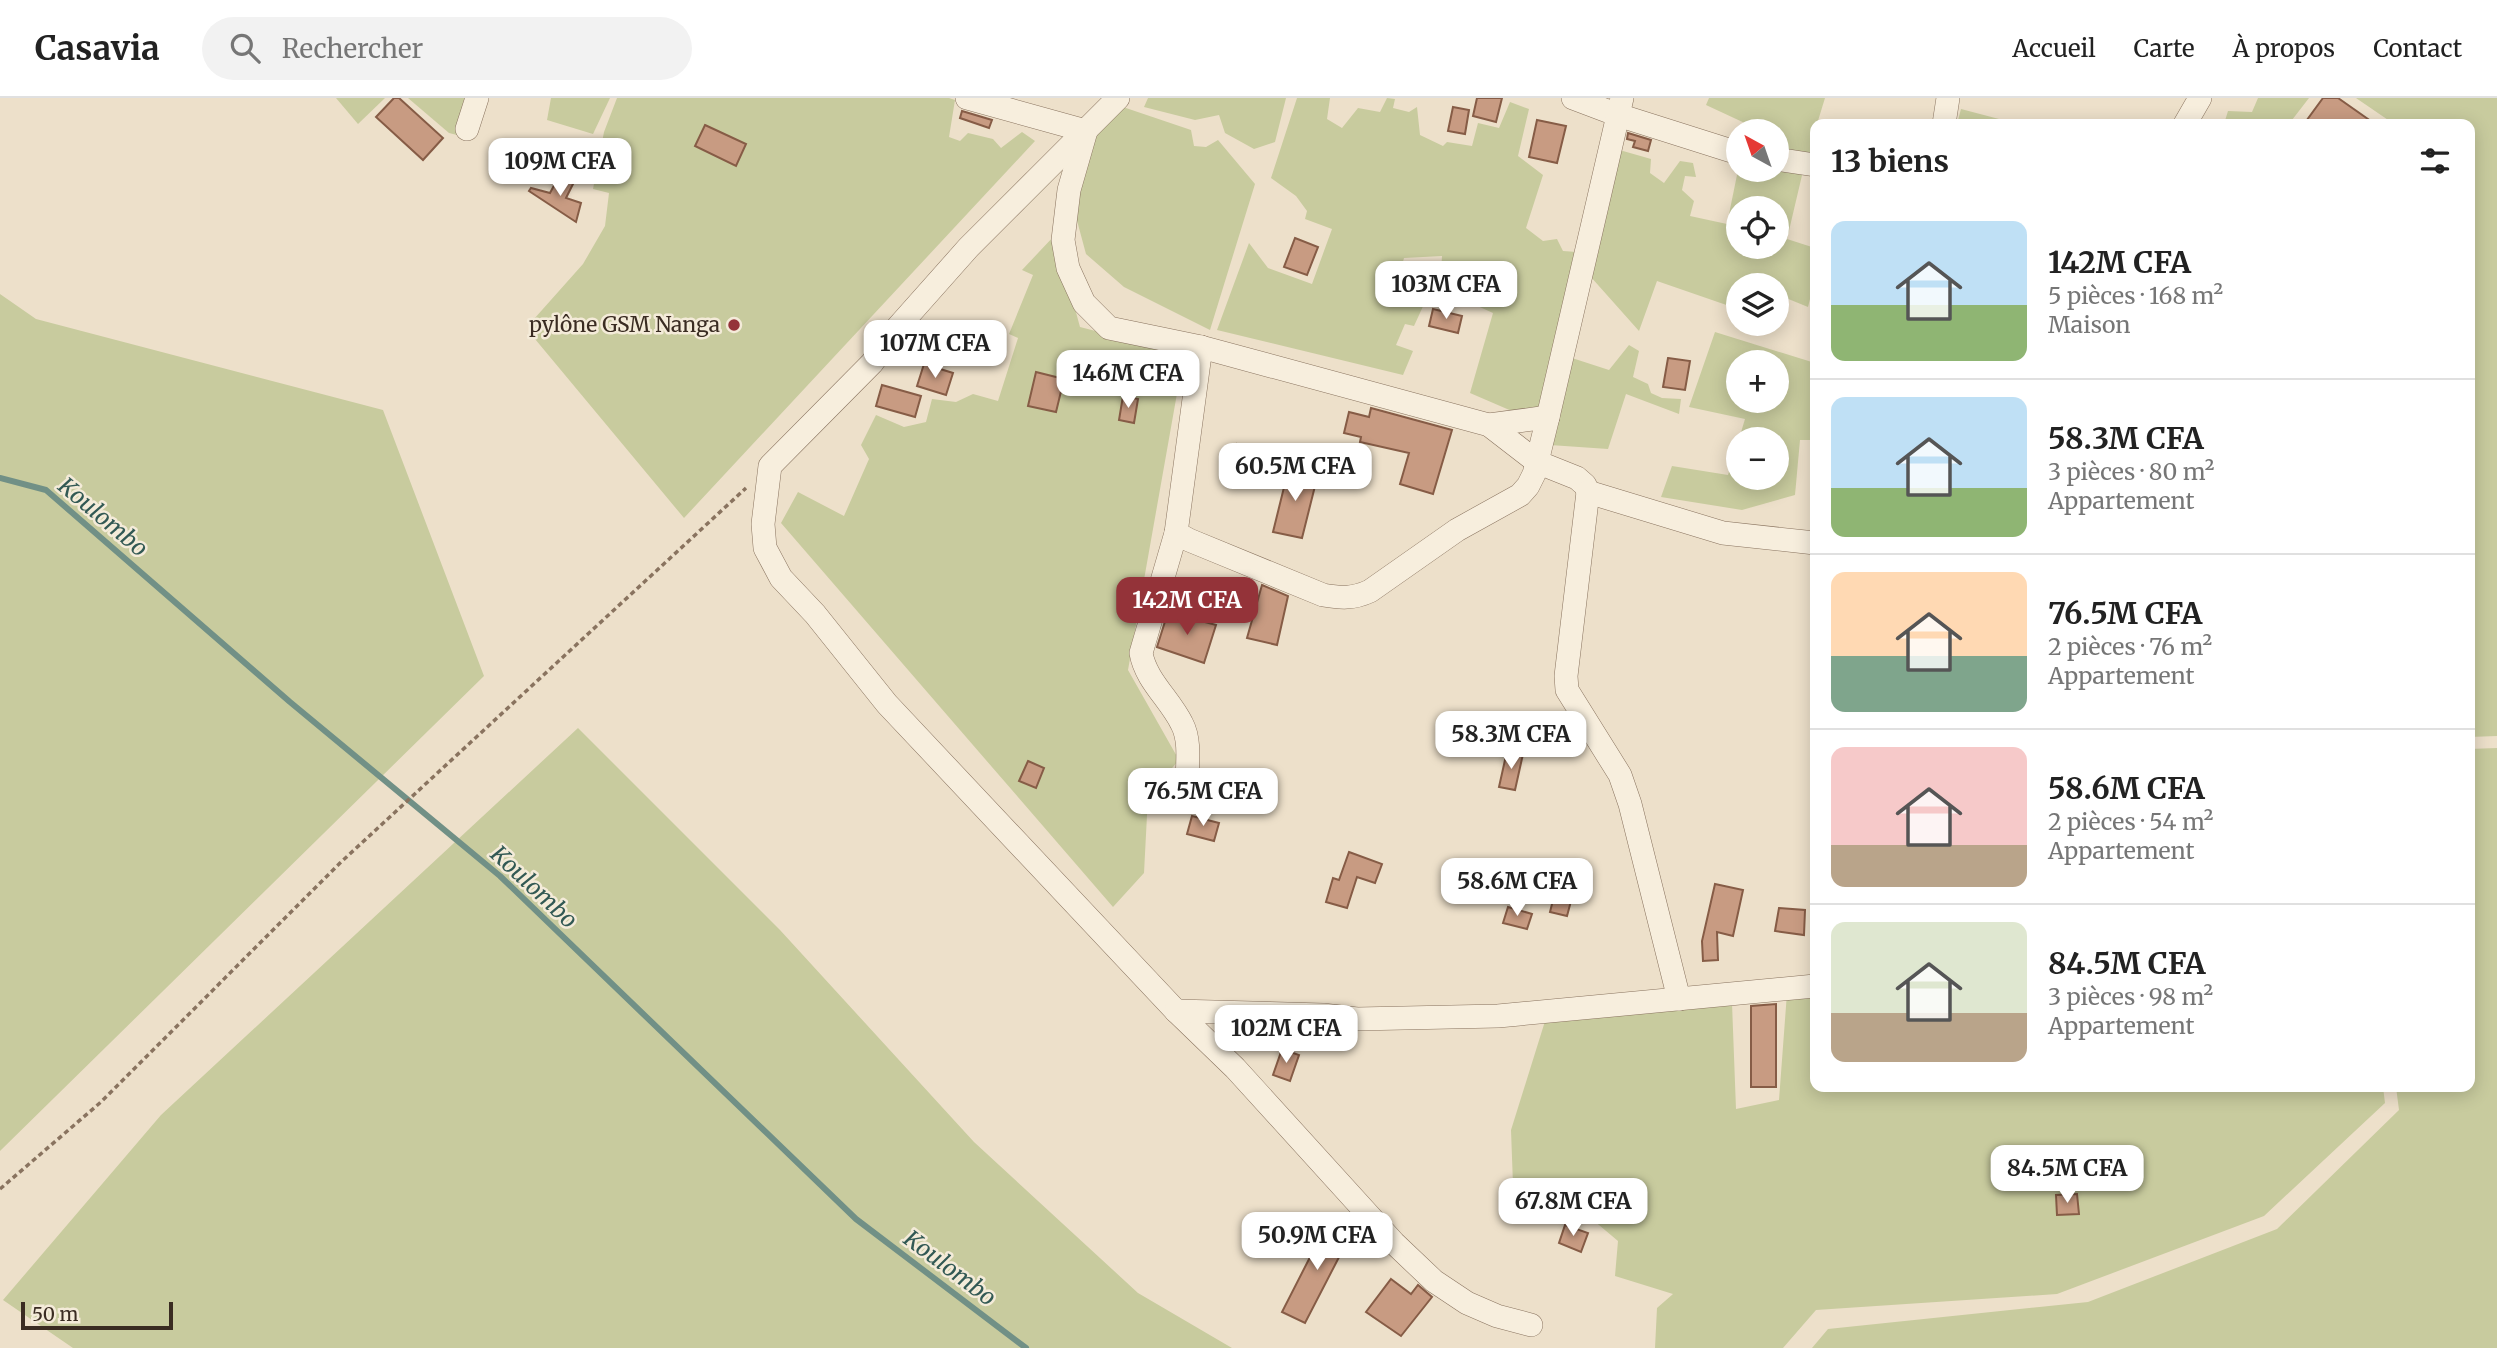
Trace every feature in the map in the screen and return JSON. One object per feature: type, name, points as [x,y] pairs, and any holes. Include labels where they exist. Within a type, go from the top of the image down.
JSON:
[{"type":"street","points":[[467,129],[477,98]]},
{"type":"street","points":[[967,98],[1086,131]]},
{"type":"street","points":[[1118,98],[968,248],[897,328],[872,363],[770,466],[763,524],[765,548],[781,578],[815,614],[887,704],[1175,1011],[1235,1069],[1394,1243],[1434,1281],[1467,1303],[1497,1316],[1531,1325]]},
{"type":"street","points":[[1573,98],[1620,107],[1726,148]]},
{"type":"street","points":[[1945,119],[1948,98]]},
{"type":"street","points":[[2188,119],[2200,98]]},
{"type":"street","points":[[1176,533],[1323,595],[1357,597],[1370,591],[1457,530],[1520,495],[1528,486],[1537,462],[1620,107]]},
{"type":"street","points":[[1086,131],[1069,190],[1063,240],[1068,268],[1084,303],[1109,328],[1200,348],[1489,425],[1548,417]]},
{"type":"street","points":[[1789,161],[1810,164]]},
{"type":"street","points":[[1187,784],[1188,746],[1183,725],[1151,679],[1143,665],[1141,653],[1176,533],[1200,348]]},
{"type":"street","points":[[1489,425],[1537,462],[1577,478],[1588,492],[1566,676],[1567,690],[1624,785],[1679,999]]},
{"type":"street","points":[[1588,492],[1723,533],[1810,542]]},
{"type":"street","points":[[1175,1011],[1323,1015],[1357,1019],[1498,1016],[1810,986]]},
{"type":"path","points":[[0,1189],[101,1102],[340,863],[770,466]]},
{"type":"green space","points":[[336,98],[385,98],[358,124]]},
{"type":"green space","points":[[408,98],[464,98],[469,103],[457,135],[449,133]]},
{"type":"green space","points":[[551,98],[610,98],[593,134],[547,120]]},
{"type":"green space","points":[[617,98],[949,98],[955,100],[949,137],[960,141],[968,133],[993,139],[1001,148],[1022,132],[1035,141],[684,518],[530,333],[534,319],[583,264],[605,226],[609,193],[593,189],[604,132]]},
{"type":"green space","points":[[1148,98],[1286,98],[1275,142],[1254,149],[1225,133],[1219,115],[1195,120],[1144,107]]},
{"type":"green space","points":[[1297,98],[1330,98],[1327,119],[1342,128],[1358,108],[1380,112],[1387,98],[1395,99],[1393,108],[1409,112],[1417,107],[1420,135],[1443,146],[1447,142],[1472,146],[1478,123],[1499,128],[1510,102],[1529,109],[1518,156],[1543,175],[1526,228],[1543,241],[1557,239],[1563,251],[1577,252],[1542,411],[1521,415],[1470,393],[1493,313],[1440,289],[1442,256],[1404,258],[1395,291],[1425,302],[1414,326],[1405,324],[1396,345],[1413,351],[1403,375],[1217,330],[1249,243],[1268,268],[1312,284],[1332,229],[1305,219],[1307,211],[1296,196],[1271,178]]},
{"type":"green space","points":[[1709,98],[1825,98],[1819,119],[1810,119],[1810,155],[1789,153],[1789,119],[1736,119],[1706,105]]},
{"type":"green space","points":[[2258,98],[2309,98],[2293,119],[2226,119],[2228,111],[2252,112]]},
{"type":"green space","points":[[2356,98],[2497,98],[2497,736],[2475,737],[2475,119],[2387,119]]},
{"type":"green space","points":[[1120,106],[1191,130],[1194,146],[1206,147],[1218,140],[1255,184],[1210,330],[1124,287],[1086,254],[1072,202],[1095,129]]},
{"type":"green space","points":[[1961,109],[1999,119],[1958,119]]},
{"type":"green space","points":[[1616,149],[1651,159],[1650,173],[1664,183],[1680,161],[1693,163],[1696,177],[1685,176],[1682,190],[1694,201],[1690,216],[1726,224],[1726,259],[1789,259],[1789,240],[1810,246],[1808,307],[1789,299],[1789,273],[1726,273],[1726,305],[1657,281],[1639,331],[1590,276]]},
{"type":"green space","points":[[1789,171],[1803,171],[1789,230],[1789,196],[1733,196],[1736,182],[1789,182]]},
{"type":"green space","points":[[1055,235],[1080,327],[1184,354],[1128,670],[1179,760],[1148,796],[1144,873],[1113,907],[781,523],[798,492],[844,516],[869,459],[861,445],[876,415],[904,427],[926,422],[932,399],[956,402],[973,394],[998,401],[1018,338],[1009,334],[1033,275],[1022,270]]},
{"type":"green space","points":[[0,294],[36,319],[383,410],[484,676],[0,1151]]},
{"type":"green space","points":[[1715,332],[1773,350],[1726,350],[1726,413],[1789,413],[1789,355],[1810,361],[1810,440],[1800,440],[1795,495],[1742,510],[1661,497],[1672,466],[1726,475],[1726,490],[1789,490],[1789,427],[1743,427],[1745,419],[1689,407]]},
{"type":"green space","points":[[1629,345],[1639,351],[1633,377],[1648,384],[1651,393],[1662,398],[1681,399],[1679,414],[1626,394],[1608,449],[1550,445],[1572,358],[1609,370]]},
{"type":"green space","points":[[578,728],[780,930],[974,1142],[1138,1293],[1232,1348],[73,1348],[3,1300],[161,1115]]},
{"type":"green space","points":[[2497,748],[2497,1348],[1812,1348],[1828,1329],[2088,1302],[2277,1229],[2399,1110],[2397,1092],[2475,1092],[2475,749]]},
{"type":"green space","points":[[1810,991],[1810,1092],[2384,1092],[2385,1103],[2264,1216],[2057,1294],[1816,1310],[1783,1348],[1655,1348],[1657,1308],[1673,1294],[1615,1276],[1618,1241],[1593,1220],[1567,1208],[1549,1211],[1513,1185],[1511,1130],[1546,1018],[1732,1003],[1736,1109],[1779,1100],[1787,993]]},
{"type":"building","points":[[394,98],[399,98],[443,138],[423,160],[376,117]]},
{"type":"building","points":[[1477,98],[1502,98],[1496,122],[1473,116]]},
{"type":"building","points":[[2323,98],[2338,98],[2368,119],[2308,119]]},
{"type":"building","points":[[1453,107],[1469,110],[1465,134],[1448,131]]},
{"type":"building","points":[[962,111],[992,120],[989,128],[960,118]]},
{"type":"building","points":[[1537,120],[1566,126],[1557,163],[1529,157]]},
{"type":"building","points":[[705,125],[746,144],[736,166],[695,146]]},
{"type":"building","points":[[1628,133],[1651,140],[1648,151],[1633,147],[1635,141],[1627,139]]},
{"type":"building","points":[[559,176],[574,182],[566,198],[581,203],[576,222],[529,191],[531,188],[550,193]]},
{"type":"building","points":[[1295,238],[1318,247],[1307,275],[1284,267]]},
{"type":"building","points":[[1433,309],[1462,316],[1458,333],[1429,326]]},
{"type":"building","points":[[1668,358],[1690,361],[1685,390],[1663,387]]},
{"type":"building","points":[[924,364],[953,373],[946,395],[917,386]]},
{"type":"building","points":[[1036,372],[1064,379],[1056,412],[1028,406]]},
{"type":"building","points":[[882,385],[921,396],[915,417],[876,406]]},
{"type":"building","points":[[1123,396],[1138,399],[1134,423],[1119,420]]},
{"type":"building","points":[[1371,408],[1452,430],[1433,494],[1400,484],[1409,453],[1360,442],[1361,437],[1344,433],[1349,412],[1369,417]]},
{"type":"building","points":[[1237,444],[1264,453],[1254,485],[1227,476]]},
{"type":"building","points":[[1289,467],[1318,474],[1302,538],[1273,532]]},
{"type":"building","points":[[1262,585],[1288,596],[1277,645],[1247,638]]},
{"type":"building","points":[[1168,612],[1216,625],[1204,663],[1157,647]]},
{"type":"building","points":[[1507,751],[1523,754],[1515,790],[1499,787]]},
{"type":"building","points":[[1028,761],[1044,768],[1036,788],[1019,781]]},
{"type":"building","points":[[1192,816],[1219,823],[1214,841],[1187,834]]},
{"type":"building","points":[[1349,852],[1382,864],[1375,883],[1357,877],[1347,908],[1326,902],[1333,878],[1339,880]]},
{"type":"building","points":[[1715,884],[1743,890],[1733,936],[1717,932],[1718,960],[1703,961],[1702,941]]},
{"type":"building","points":[[1554,896],[1571,901],[1567,916],[1550,912]]},
{"type":"building","points":[[1508,907],[1532,914],[1527,929],[1503,923]]},
{"type":"building","points":[[1779,908],[1805,910],[1804,935],[1775,931]]},
{"type":"building","points":[[1776,1004],[1776,1087],[1751,1087],[1751,1006]]},
{"type":"building","points":[[1282,1049],[1299,1055],[1290,1081],[1273,1075]]},
{"type":"building","points":[[2077,1194],[2079,1214],[2057,1215],[2056,1195]]},
{"type":"building","points":[[1329,1220],[1352,1232],[1305,1323],[1282,1312]]},
{"type":"building","points":[[1565,1225],[1588,1233],[1581,1252],[1559,1243]]},
{"type":"building","points":[[1391,1279],[1411,1294],[1418,1285],[1432,1297],[1401,1336],[1366,1312]]},
{"type":"waterway","name":"Koulombo","points":[[0,478],[46,490],[290,702],[500,876],[856,1219],[1026,1348]]},
{"type":"place","name":"pylône GSM Nanga","points":[[734,325]]}]
